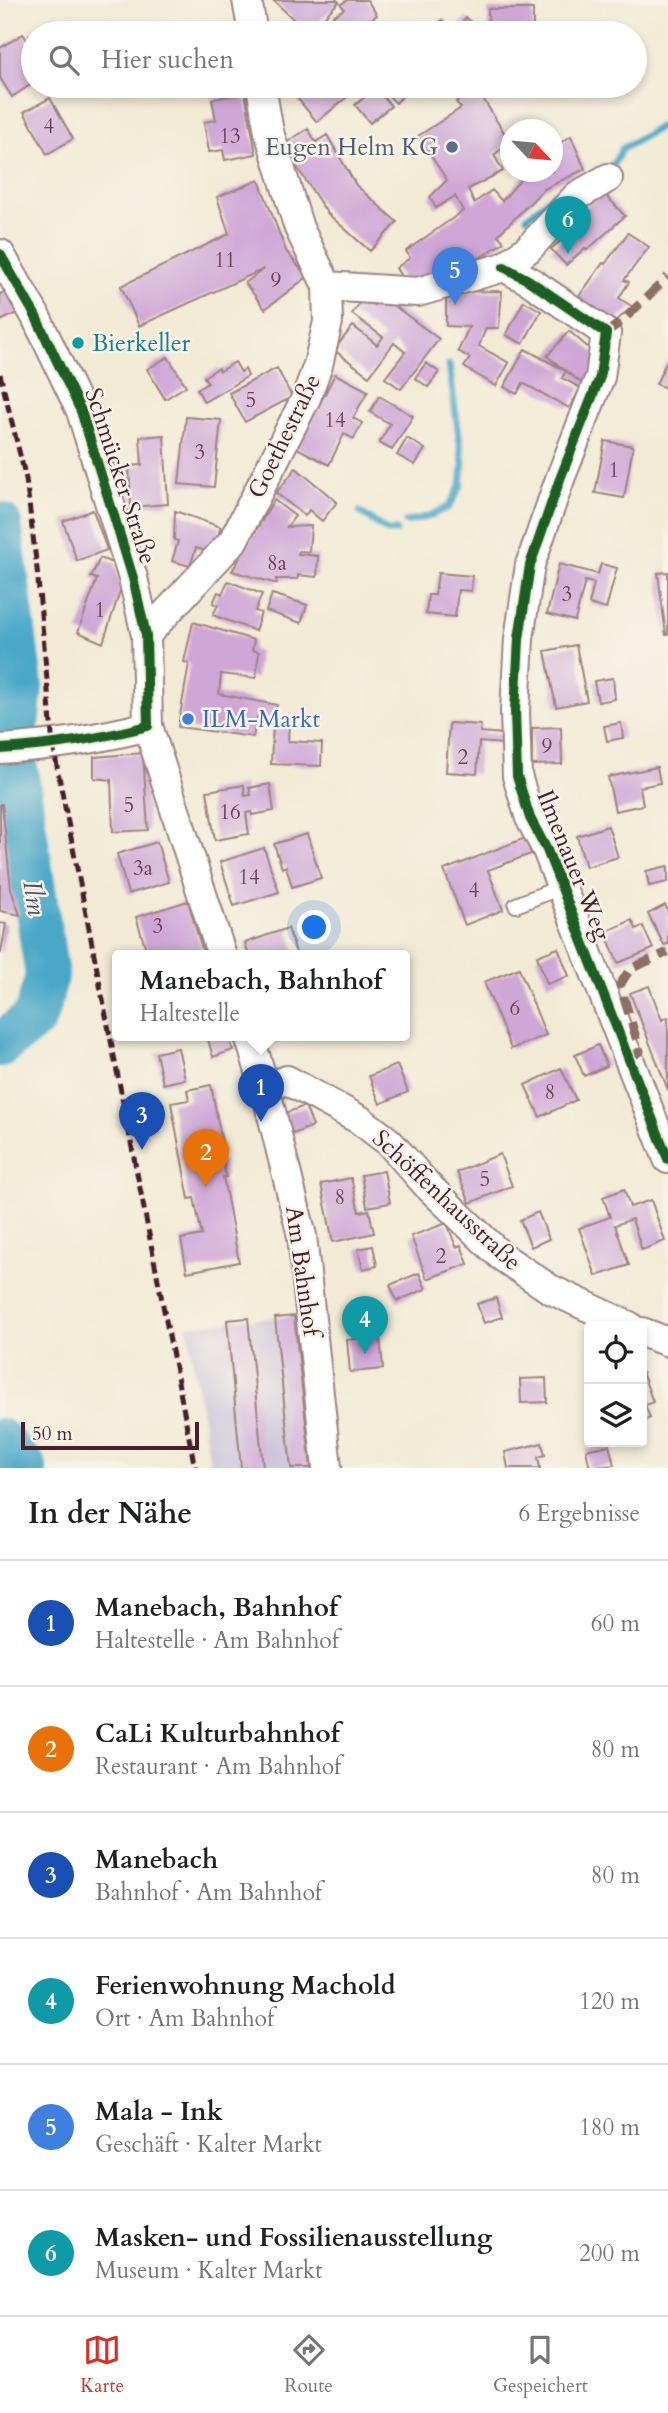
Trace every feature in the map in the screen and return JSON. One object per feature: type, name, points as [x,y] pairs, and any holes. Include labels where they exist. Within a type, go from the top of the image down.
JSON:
[{"type":"street","points":[[247,0],[251,21]]},
{"type":"street","name":"Goethestraße","points":[[146,635],[233,541],[306,398],[318,365],[328,323],[327,286],[299,228],[268,132],[263,98]]},
{"type":"street","points":[[327,286],[418,292],[504,267],[529,248],[577,196],[608,178]]},
{"type":"street","name":"Schmücker Straße","points":[[0,254],[35,315],[81,411],[133,578],[146,635],[148,726]]},
{"type":"street","name":"Ilmenauer Weg","points":[[504,267],[528,280],[606,333],[600,377],[530,565],[519,639],[515,711],[517,776],[530,818],[547,850],[668,1159]]},
{"type":"street","points":[[0,749],[40,747],[101,738],[148,726],[157,761],[220,950]]},
{"type":"street","name":"Am Bahnhof","points":[[251,1041],[265,1087],[302,1236],[327,1468]]},
{"type":"street","name":"Schöffenhausstraße","points":[[265,1087],[287,1080],[360,1120],[389,1142],[428,1185],[501,1256],[550,1289],[618,1321]]},
{"type":"street","points":[[647,1334],[668,1342]]},
{"type":"lane","points":[[516,905],[561,887]]},
{"type":"shaded area","points":[[300,1315],[318,1468],[211,1468],[187,1326]]},
{"type":"building","points":[[273,0],[339,2],[320,21],[295,21]]},
{"type":"building","points":[[348,0],[367,0],[377,15],[368,21],[337,21],[333,16],[344,9],[341,4]]},
{"type":"building","points":[[488,9],[533,9],[533,21],[488,21]]},
{"type":"building","points":[[21,35],[21,91],[12,97],[0,78],[0,48]]},
{"type":"building","points":[[50,98],[73,139],[47,154],[24,112]]},
{"type":"building","points":[[246,98],[256,154],[225,160],[223,150],[209,152],[204,122],[216,120],[212,99]]},
{"type":"building","points":[[297,98],[346,98],[317,122]]},
{"type":"building","points":[[364,98],[384,98],[391,106],[370,123],[355,105]]},
{"type":"building","points":[[462,98],[483,98],[500,126],[500,150],[494,155],[500,166],[500,173],[468,189],[474,203],[492,190],[502,201],[518,182],[558,182],[544,189],[498,235],[504,242],[452,276],[428,283],[423,275],[407,286],[396,268],[410,258],[406,251],[463,211],[455,196],[436,208],[430,197],[447,180],[418,136],[461,108],[456,102]]},
{"type":"building","points":[[308,129],[316,142],[327,135],[356,185],[397,222],[370,251],[327,213],[289,155],[292,153],[285,143]]},
{"type":"building","points":[[571,136],[585,169],[563,180],[563,141]]},
{"type":"building","points":[[259,180],[286,251],[307,277],[265,309],[245,283],[264,269],[139,326],[121,286],[229,234],[217,197]]},
{"type":"building","points":[[603,192],[625,216],[566,265],[551,249],[573,230],[567,224]]},
{"type":"building","points":[[628,233],[649,247],[624,280],[629,282],[619,298],[633,307],[613,323],[577,299]]},
{"type":"building","points":[[8,290],[19,312],[1,321],[0,294]]},
{"type":"building","points":[[502,291],[499,328],[486,328],[479,346],[509,363],[496,386],[464,367],[470,358],[458,351],[469,327],[446,326],[446,292]]},
{"type":"building","points":[[381,296],[439,339],[401,389],[385,378],[405,352],[394,343],[369,376],[334,350],[353,326],[377,345],[383,337],[352,314],[364,297],[374,305]]},
{"type":"building","points":[[524,301],[541,311],[523,344],[506,335]]},
{"type":"building","points":[[569,331],[599,357],[588,388],[547,356]]},
{"type":"building","points":[[525,349],[566,371],[562,378],[581,388],[569,408],[523,383],[517,394],[504,387]]},
{"type":"building","points":[[168,357],[186,386],[165,399],[147,369]]},
{"type":"building","points":[[668,358],[668,389],[656,384]]},
{"type":"building","points":[[235,362],[241,372],[245,369],[248,376],[204,402],[197,389],[208,383],[204,377]]},
{"type":"building","points":[[426,363],[439,372],[428,387],[415,378]]},
{"type":"building","points":[[277,368],[292,397],[245,422],[229,393]]},
{"type":"building","points":[[335,374],[368,391],[353,418],[362,423],[354,439],[344,434],[329,465],[297,448]]},
{"type":"building","points":[[379,396],[413,416],[392,450],[379,443],[390,424],[370,412]]},
{"type":"building","points":[[186,417],[221,420],[214,487],[179,484]]},
{"type":"building","points":[[164,435],[168,504],[131,507],[129,466],[142,465],[140,437]]},
{"type":"building","points":[[407,438],[425,449],[415,465],[397,455]]},
{"type":"building","points":[[605,441],[633,446],[624,498],[595,493]]},
{"type":"building","points":[[296,468],[337,502],[322,521],[309,510],[305,516],[276,493]]},
{"type":"building","points":[[274,500],[295,516],[287,527],[311,526],[309,552],[299,551],[298,554],[318,556],[317,577],[298,575],[298,579],[276,579],[277,584],[232,571]]},
{"type":"building","points":[[93,510],[107,550],[77,561],[63,521]]},
{"type":"building","points":[[175,511],[221,527],[212,553],[196,548],[190,566],[172,561],[178,541],[174,540]]},
{"type":"building","points":[[100,558],[115,564],[121,588],[103,643],[78,632],[97,579],[91,577]]},
{"type":"building","points":[[559,564],[598,574],[601,564],[617,568],[606,609],[589,604],[594,583],[585,581],[575,621],[547,614]]},
{"type":"building","points":[[668,572],[668,635],[666,635],[658,573]]},
{"type":"building","points":[[438,573],[472,576],[471,591],[458,590],[455,617],[426,614],[428,595],[435,595]]},
{"type":"building","points":[[228,581],[262,594],[255,611],[261,613],[255,631],[213,615],[218,605],[213,603],[218,592],[222,594]]},
{"type":"building","points":[[272,594],[307,605],[301,623],[266,611]]},
{"type":"building","points":[[193,622],[254,640],[252,650],[259,652],[256,678],[221,674],[219,694],[277,705],[274,719],[257,717],[253,737],[178,727],[189,664],[184,662]]},
{"type":"building","points":[[576,645],[587,701],[556,707],[545,651]]},
{"type":"building","points":[[613,678],[615,699],[598,702],[594,681]]},
{"type":"building","points":[[273,723],[289,724],[288,741],[322,743],[321,766],[271,764]]},
{"type":"building","points":[[449,723],[481,725],[480,732],[504,734],[503,744],[479,742],[477,774],[446,772]]},
{"type":"building","points":[[621,723],[623,738],[607,741],[604,726]]},
{"type":"building","points":[[561,727],[562,764],[532,765],[532,728]]},
{"type":"building","points":[[143,753],[148,830],[113,832],[111,780],[94,778],[94,757]]},
{"type":"building","points":[[657,767],[660,783],[640,787],[643,805],[615,811],[608,777]]},
{"type":"building","points":[[270,784],[274,811],[252,815],[252,812],[246,813],[249,834],[215,840],[207,791],[244,785],[245,796],[251,795],[249,788]]},
{"type":"building","points":[[0,804],[11,889],[20,915],[0,911]]},
{"type":"building","points":[[608,826],[618,857],[586,867],[577,836]]},
{"type":"building","points":[[307,834],[321,878],[292,887],[286,866],[282,868],[274,844]]},
{"type":"building","points":[[525,838],[531,854],[488,870],[503,910],[465,925],[444,870]]},
{"type":"building","points":[[157,842],[169,882],[128,894],[117,854]]},
{"type":"building","points":[[264,848],[279,892],[234,906],[220,862]]},
{"type":"building","points":[[668,866],[668,882],[649,886],[646,871]]},
{"type":"building","points":[[188,901],[202,950],[146,950],[136,917]]},
{"type":"building","points":[[665,905],[668,911],[668,944],[664,945],[648,914]]},
{"type":"building","points":[[632,920],[636,929],[643,926],[653,949],[618,963],[605,932]]},
{"type":"building","points":[[0,923],[6,924],[1,953],[0,953]]},
{"type":"building","points":[[288,928],[295,950],[247,950],[245,943]]},
{"type":"building","points":[[558,948],[569,976],[547,984],[537,956]]},
{"type":"building","points":[[519,968],[546,1035],[511,1049],[484,982]]},
{"type":"building","points":[[649,986],[662,1020],[668,1017],[668,1090],[630,993]]},
{"type":"building","points":[[208,1041],[230,1041],[233,1050],[213,1057]]},
{"type":"building","points":[[598,1045],[607,1066],[584,1076],[575,1055]]},
{"type":"building","points":[[178,1048],[185,1079],[163,1084],[156,1053]]},
{"type":"building","points":[[397,1065],[408,1092],[380,1104],[369,1076]]},
{"type":"building","points":[[561,1068],[576,1100],[540,1117],[525,1085]]},
{"type":"building","points":[[211,1085],[224,1154],[216,1155],[218,1162],[223,1161],[226,1177],[223,1177],[239,1262],[187,1272],[181,1239],[202,1235],[194,1198],[189,1199],[171,1103],[189,1100],[187,1090]]},
{"type":"building","points":[[305,1106],[313,1126],[293,1134],[285,1113]]},
{"type":"building","points":[[500,1154],[512,1186],[470,1203],[457,1172]]},
{"type":"building","points":[[384,1171],[390,1203],[367,1207],[361,1175]]},
{"type":"building","points":[[351,1178],[359,1212],[369,1210],[374,1233],[333,1242],[321,1184]]},
{"type":"building","points":[[624,1189],[630,1207],[651,1200],[665,1241],[642,1250],[632,1219],[615,1225],[629,1265],[596,1276],[579,1228],[610,1217],[603,1197]]},
{"type":"building","points":[[538,1212],[549,1239],[531,1247],[520,1220]]},
{"type":"building","points":[[447,1223],[456,1247],[461,1245],[468,1264],[427,1279],[411,1236]]},
{"type":"building","points":[[373,1246],[377,1266],[363,1269],[358,1249]]},
{"type":"building","points":[[419,1273],[426,1289],[397,1301],[390,1285]]},
{"type":"building","points":[[496,1298],[502,1317],[484,1323],[477,1304]]},
{"type":"building","points":[[294,1316],[311,1468],[291,1468],[275,1318]]},
{"type":"building","points":[[248,1318],[263,1468],[241,1468],[227,1320]]},
{"type":"building","points":[[380,1337],[383,1369],[350,1372],[347,1340]]},
{"type":"building","points":[[546,1378],[547,1402],[521,1403],[520,1379]]},
{"type":"building","points":[[647,1386],[653,1402],[647,1404]]},
{"type":"building","points":[[542,1443],[545,1455],[538,1457],[540,1468],[508,1468],[505,1452]]},
{"type":"building","points":[[610,1447],[614,1465],[590,1468],[586,1450]]},
{"type":"waterway","points":[[607,169],[612,167],[622,149],[668,122]]},
{"type":"waterway","points":[[527,217],[574,183]]},
{"type":"waterway","points":[[406,522],[427,517],[449,507],[461,485],[463,464],[449,365]]},
{"type":"waterway","points":[[360,512],[387,531],[396,531]]},
{"type":"waterway","name":"Ilm","points":[[0,524],[21,685],[14,756],[47,976],[35,1018],[0,1045]]},
{"type":"waterway","points":[[16,776],[31,774]]},
{"type":"waterway","name":"Ilm","points":[[0,1440],[25,1468]]},
{"type":"railway","points":[[0,374],[26,479],[53,746],[195,1468]]},
{"type":"marked path","points":[[606,333],[668,277]]},
{"type":"marked path","points":[[628,1060],[640,1051],[620,985],[630,969],[668,952]]},
{"type":"cycle path","points":[[0,254],[35,315],[81,411],[133,578],[146,635],[148,726],[74,741],[0,749]]},
{"type":"cycle path","points":[[504,267],[528,280],[606,333],[600,377],[530,565],[519,639],[515,711],[517,776],[530,818],[547,850],[668,1159]]},
{"type":"place","name":"Eugen Helm KG","points":[[452,147]]},
{"type":"place","name":"Masken- und Fossilienausstellung","points":[[568,254]]},
{"type":"place","name":"Mala - Ink","points":[[455,305]]},
{"type":"place","name":"Bierkeller","points":[[78,343]]},
{"type":"place","name":"ILM-Markt","points":[[188,719]]},
{"type":"place","name":"Manebach, Bahnhof","points":[[261,1122]]},
{"type":"place","name":"Manebach","points":[[142,1150]]},
{"type":"place","name":"CaLi Kulturbahnhof","points":[[206,1187]]},
{"type":"place","name":"Ferienwohnung Machold","points":[[365,1354]]}]
